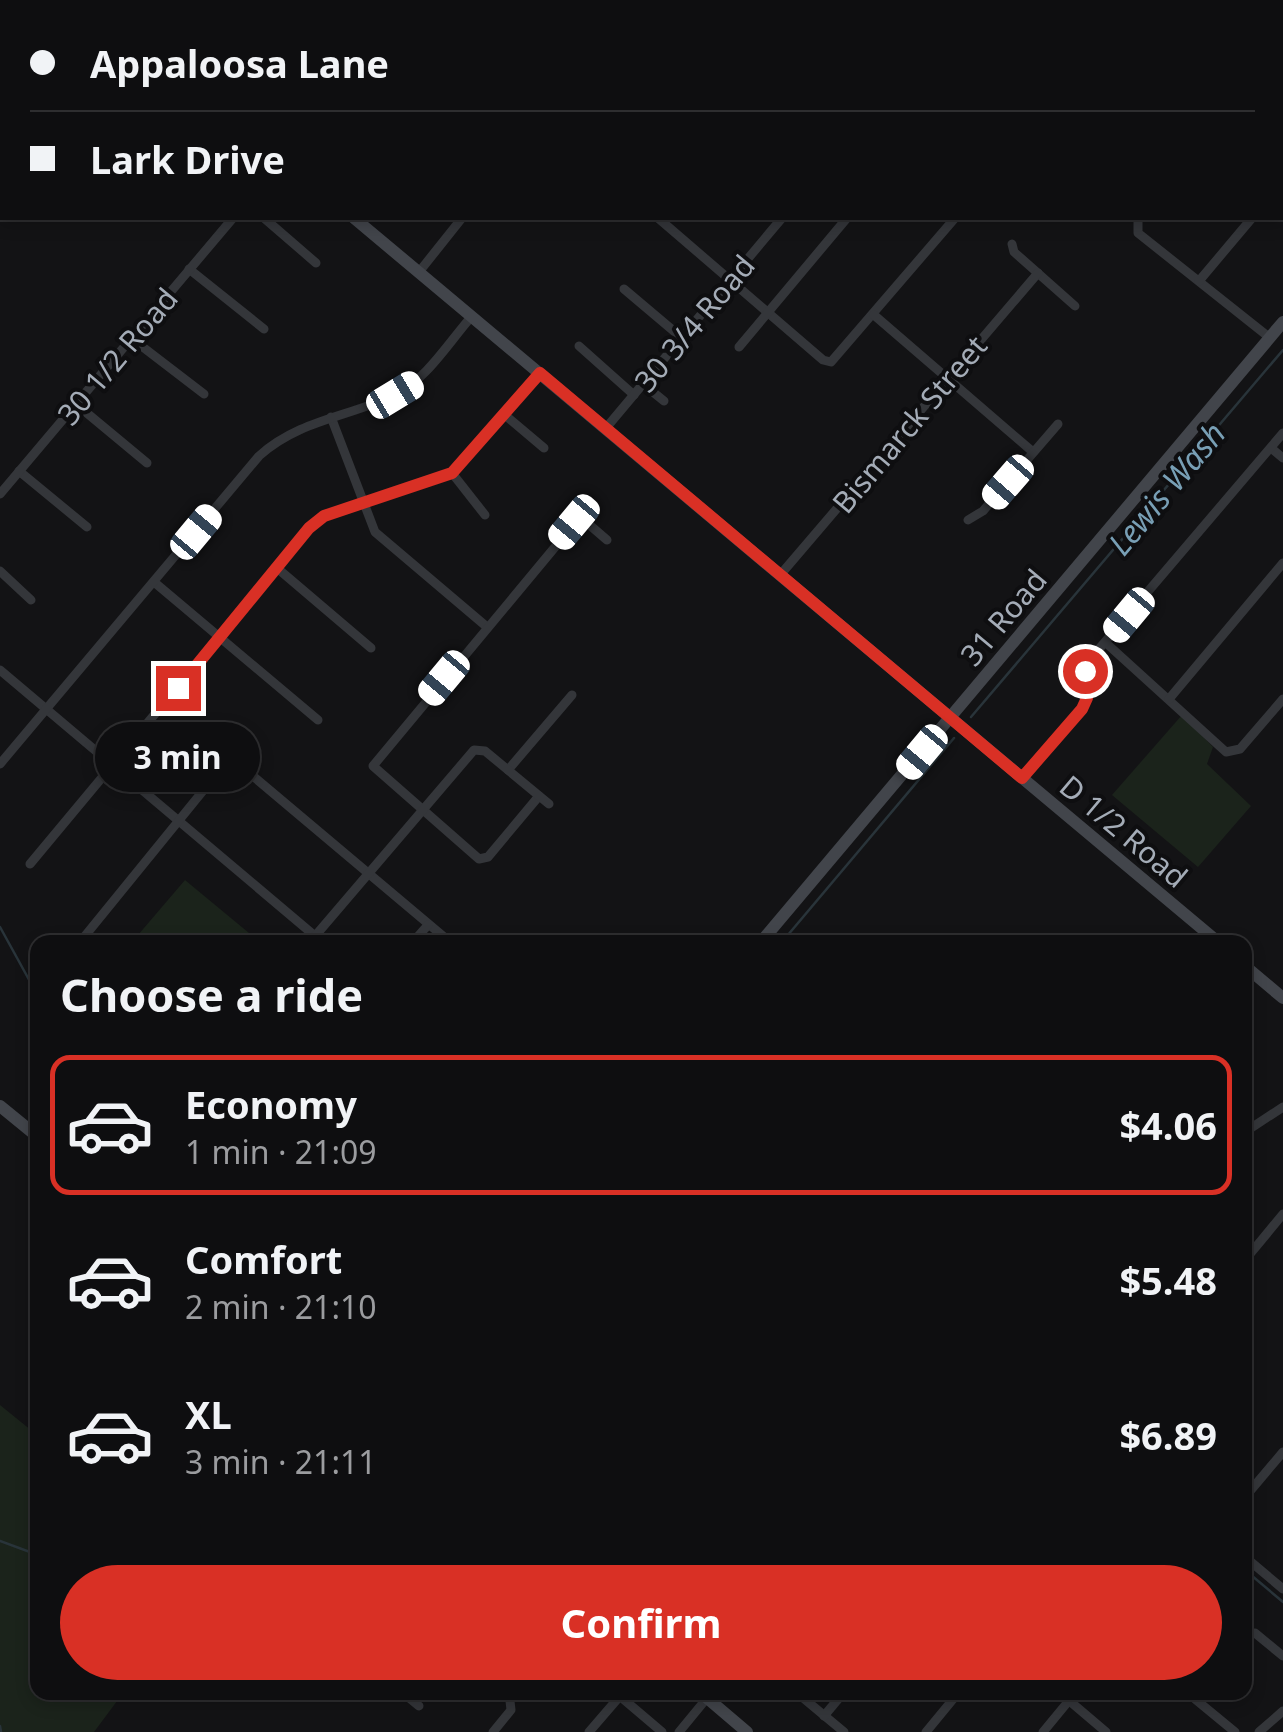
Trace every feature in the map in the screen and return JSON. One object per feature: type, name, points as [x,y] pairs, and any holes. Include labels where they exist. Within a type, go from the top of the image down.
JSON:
[{"type":"main road","name":"D 1/2 Road","points":[[356,220],[1210,935]]},
{"type":"main road","name":"31 Road","points":[[768,935],[1283,322]]},
{"type":"main road","points":[[1252,972],[1283,998]]},
{"type":"main road","points":[[0,1106],[30,1130]]},
{"type":"main road","points":[[710,1700],[747,1732]]},
{"type":"street","name":"30 1/2 Road","points":[[0,494],[231,220]]},
{"type":"street","points":[[266,220],[316,262]]},
{"type":"street","points":[[419,272],[460,220]]},
{"type":"street","points":[[660,220],[823,360],[831,362],[952,220]]},
{"type":"street","name":"30 3/4 Road","points":[[606,428],[776,220]]},
{"type":"street","points":[[739,347],[845,220]]},
{"type":"street","points":[[1138,220],[1138,232],[1270,338]]},
{"type":"street","points":[[1199,281],[1250,220]]},
{"type":"street","points":[[1012,244],[1075,306]]},
{"type":"street","points":[[190,269],[264,329]]},
{"type":"street","name":"Bismarck Street","points":[[781,574],[1038,273]]},
{"type":"street","points":[[624,289],[682,338]]},
{"type":"street","points":[[874,315],[1034,452]]},
{"type":"street","points":[[0,764],[259,456],[280,438],[413,384],[472,316]]},
{"type":"street","points":[[132,338],[204,394]]},
{"type":"street","points":[[579,346],[634,394]]},
{"type":"street","points":[[30,864],[276,568],[324,516],[452,473],[540,373]]},
{"type":"street","points":[[643,384],[664,402]]},
{"type":"street","points":[[76,404],[147,463]]},
{"type":"street","points":[[504,415],[544,448]]},
{"type":"street","points":[[331,417],[375,532],[486,627]]},
{"type":"street","points":[[968,520],[983,511],[1058,424]]},
{"type":"street","points":[[1022,778],[1082,709],[1087,698],[1085,671],[1106,643],[1283,433]]},
{"type":"street","points":[[1271,448],[1283,458]]},
{"type":"street","points":[[19,471],[87,527]]},
{"type":"street","points":[[452,473],[485,514]]},
{"type":"street","points":[[539,796],[482,860],[420,811],[373,766],[486,627],[581,520],[607,540]]},
{"type":"street","points":[[1170,699],[1283,563]]},
{"type":"street","points":[[276,568],[371,648]]},
{"type":"street","points":[[0,572],[30,600]]},
{"type":"street","points":[[154,582],[318,720]]},
{"type":"street","points":[[1106,643],[1226,752],[1240,750],[1283,699]]},
{"type":"street","points":[[0,670],[115,763],[308,935]]},
{"type":"street","points":[[508,770],[572,694]]},
{"type":"street","points":[[316,935],[477,749],[549,804]]},
{"type":"street","points":[[86,935],[224,765],[235,761],[441,935]]},
{"type":"street","points":[[420,935],[428,925]]},
{"type":"street","points":[[1252,1128],[1283,1108]]},
{"type":"street","points":[[1252,1252],[1283,1214]]},
{"type":"street","points":[[1252,1489],[1283,1452]]},
{"type":"street","points":[[1252,1562],[1281,1582]]},
{"type":"street","points":[[1255,1633],[1283,1656]]},
{"type":"street","points":[[412,1700],[420,1706]]},
{"type":"street","points":[[493,1732],[511,1710],[510,1700]]},
{"type":"street","points":[[589,1732],[613,1700]]},
{"type":"street","points":[[624,1700],[662,1732]]},
{"type":"street","points":[[679,1732],[701,1700]]},
{"type":"street","points":[[805,1700],[844,1732]]},
{"type":"street","points":[[824,1716],[837,1700]]},
{"type":"street","points":[[926,1732],[952,1700]]},
{"type":"street","points":[[1042,1732],[1069,1700]]},
{"type":"street","points":[[1076,1700],[1106,1732]]},
{"type":"street","points":[[1196,1700],[1235,1732]]},
{"type":"street","points":[[1259,1732],[1283,1711]]},
{"type":"shaded area","points":[[1182,715],[1213,747],[1207,764],[1251,806],[1198,867],[1112,795]]},
{"type":"shaded area","points":[[185,880],[252,935],[138,935]]},
{"type":"shaded area","points":[[0,1405],[30,1429],[30,1700],[118,1700],[94,1732],[0,1732]]},
{"type":"waterway","name":"Lewis Wash","points":[[971,717],[1283,350]]},
{"type":"waterway","name":"Lewis Wash","points":[[788,935],[954,738]]},
{"type":"waterway","points":[[0,927],[30,981]]},
{"type":"waterway","name":"Lewis Wash","points":[[0,1541],[30,1552]]},
{"type":"waterway","points":[[1252,1576],[1283,1602]]},
{"type":"waterway","points":[[0,1726],[1,1732]]},
{"type":"route","points":[[178,688],[309,528],[324,516],[452,473],[540,373],[1022,778],[1082,709],[1087,698],[1085,671]]}]
